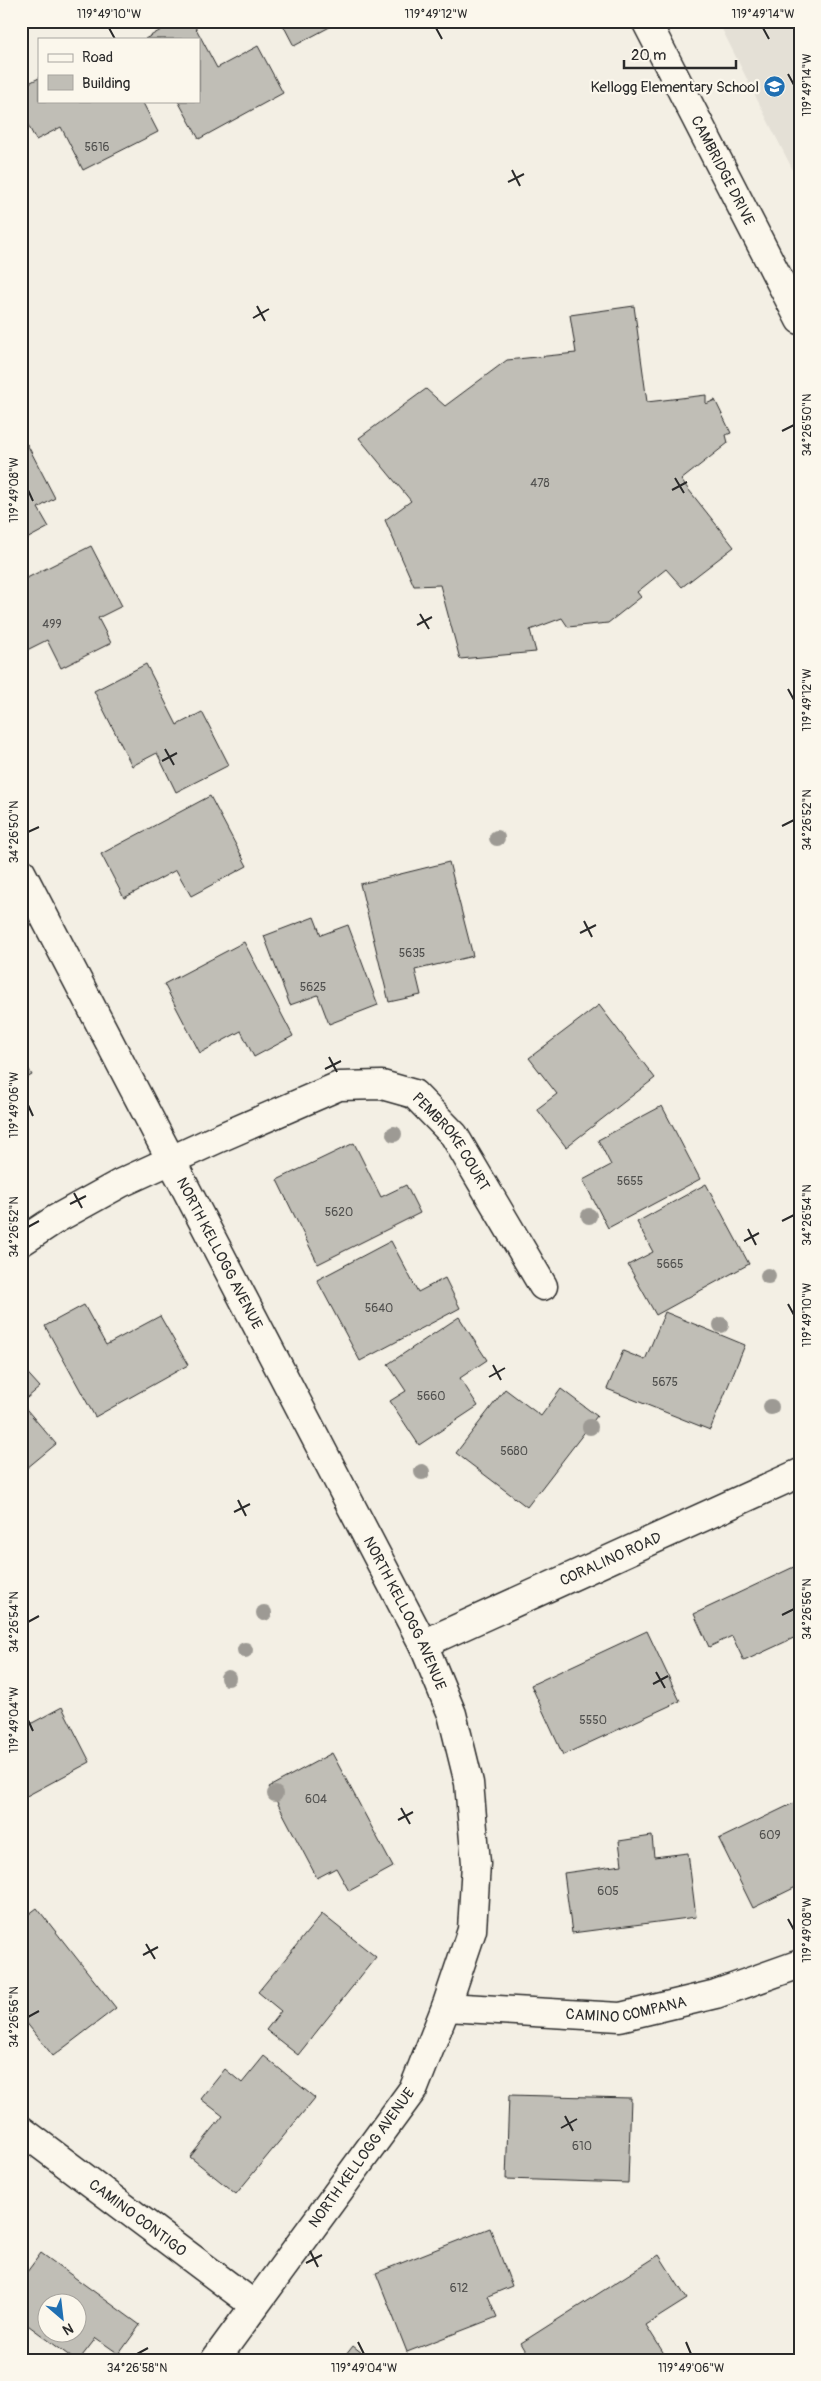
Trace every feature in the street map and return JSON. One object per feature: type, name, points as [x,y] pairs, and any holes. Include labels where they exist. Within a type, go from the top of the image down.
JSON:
[{"type":"street","name":"CAMBRIDGE DRIVE","points":[[646,21],[800,320]]},
{"type":"street","name":"NORTH KELLOGG AVENUE","points":[[21,872],[423,1644],[452,1714],[469,1783],[476,1863],[472,1930],[446,2007],[414,2088],[215,2360]]},
{"type":"street","name":"PEMBROKE COURT","points":[[21,1242],[56,1219],[120,1183],[339,1086],[382,1085],[414,1094],[454,1135],[543,1286]]},
{"type":"street","name":"CORALINO ROAD","points":[[423,1644],[800,1473]]},
{"type":"street","name":"CAMINO COMPANA","points":[[446,2007],[620,2017],[716,1994],[800,1964]]},
{"type":"street","name":"CAMINO CONTIGO","points":[[21,2130],[254,2305]]},
{"type":"shaded area","name":"Kellogg Elementary School","points":[[718,21],[800,21],[800,184],[775,135]]},
{"type":"building","points":[[177,21],[192,21],[217,68],[258,46],[283,93],[199,139],[179,102],[200,102],[200,38],[147,38]]},
{"type":"building","points":[[281,21],[341,21],[294,46]]},
{"type":"building","points":[[38,78],[38,102],[143,102],[158,132],[83,170],[61,127],[36,140],[21,112],[21,87]]},
{"type":"building","points":[[634,306],[647,402],[706,395],[706,404],[715,400],[731,433],[726,435],[728,443],[681,480],[734,547],[682,587],[666,569],[637,592],[641,597],[608,623],[568,627],[562,618],[530,630],[536,652],[460,659],[440,585],[414,586],[385,520],[411,501],[359,438],[426,389],[445,406],[507,360],[576,353],[570,315]]},
{"type":"building","points":[[27,444],[55,498],[38,508],[49,527],[21,542],[21,447]]},
{"type":"building","points":[[91,546],[122,606],[98,618],[111,643],[61,668],[47,640],[21,653],[21,581]]},
{"type":"building","points":[[146,664],[177,725],[202,712],[229,765],[176,792],[157,753],[132,766],[94,691]]},
{"type":"building","points":[[210,796],[247,866],[191,896],[176,870],[124,898],[101,854]]},
{"type":"building","points":[[449,862],[473,956],[415,970],[421,995],[389,1002],[360,884]]},
{"type":"building","points":[[314,917],[321,935],[348,925],[378,1005],[329,1024],[318,995],[290,1005],[264,936]]},
{"type":"building","points":[[244,942],[293,1036],[254,1057],[241,1031],[200,1053],[164,984]]},
{"type":"building","points":[[599,1005],[655,1078],[566,1147],[537,1109],[557,1094],[529,1058]]},
{"type":"building","points":[[21,1056],[32,1075],[21,1081]]},
{"type":"building","points":[[662,1106],[700,1179],[608,1228],[583,1180],[611,1165],[598,1140]]},
{"type":"building","points":[[21,1133],[26,1143],[21,1145]]},
{"type":"building","points":[[354,1143],[381,1197],[406,1185],[420,1213],[318,1264],[277,1180]]},
{"type":"building","points":[[706,1184],[749,1264],[656,1315],[628,1265],[653,1252],[637,1222]]},
{"type":"building","points":[[391,1241],[418,1292],[445,1278],[460,1308],[360,1361],[317,1280]]},
{"type":"building","points":[[84,1305],[106,1345],[160,1316],[188,1365],[95,1417],[45,1326]]},
{"type":"building","points":[[665,1312],[745,1345],[710,1430],[607,1389],[623,1351],[645,1360]]},
{"type":"building","points":[[459,1317],[487,1360],[460,1378],[478,1406],[419,1445],[390,1401],[406,1391],[388,1364]]},
{"type":"building","points":[[21,1366],[40,1387],[21,1403]]},
{"type":"building","points":[[505,1389],[541,1416],[561,1389],[597,1416],[527,1507],[456,1453]]},
{"type":"building","points":[[21,1403],[56,1444],[21,1473]]},
{"type":"building","points":[[800,1564],[800,1635],[744,1661],[732,1636],[709,1647],[694,1614]]},
{"type":"building","points":[[647,1631],[680,1701],[563,1755],[531,1685]]},
{"type":"building","points":[[62,1707],[90,1762],[21,1799],[21,1729]]},
{"type":"building","points":[[332,1753],[393,1867],[349,1891],[336,1868],[317,1878],[269,1787]]},
{"type":"building","points":[[800,1800],[800,1885],[753,1908],[719,1839]]},
{"type":"building","points":[[652,1836],[654,1857],[688,1853],[696,1917],[572,1933],[564,1873],[622,1865],[619,1841]]},
{"type":"building","points":[[37,1908],[116,2008],[53,2056],[21,2016],[21,1920]]},
{"type":"building","points":[[322,1914],[376,1957],[298,2055],[266,2030],[281,2011],[258,1992]]},
{"type":"building","points":[[264,2056],[315,2098],[236,2194],[190,2157],[223,2116],[201,2099],[225,2069],[242,2083]]},
{"type":"building","points":[[509,2095],[631,2098],[628,2183],[506,2179]]},
{"type":"building","points":[[490,2228],[512,2286],[488,2296],[497,2317],[407,2352],[376,2273]]},
{"type":"building","points":[[41,2253],[140,2325],[119,2354],[96,2338],[79,2360],[75,2360],[53,2344],[88,2344],[88,2294],[38,2294],[38,2333],[21,2320],[21,2280]]},
{"type":"building","points":[[659,2255],[687,2299],[646,2325],[668,2360],[531,2360],[521,2343]]},
{"type":"building","points":[[353,2346],[371,2360],[342,2360]]},
{"type":"place","name":"Kellogg Elementary School","points":[[775,87]]}]
